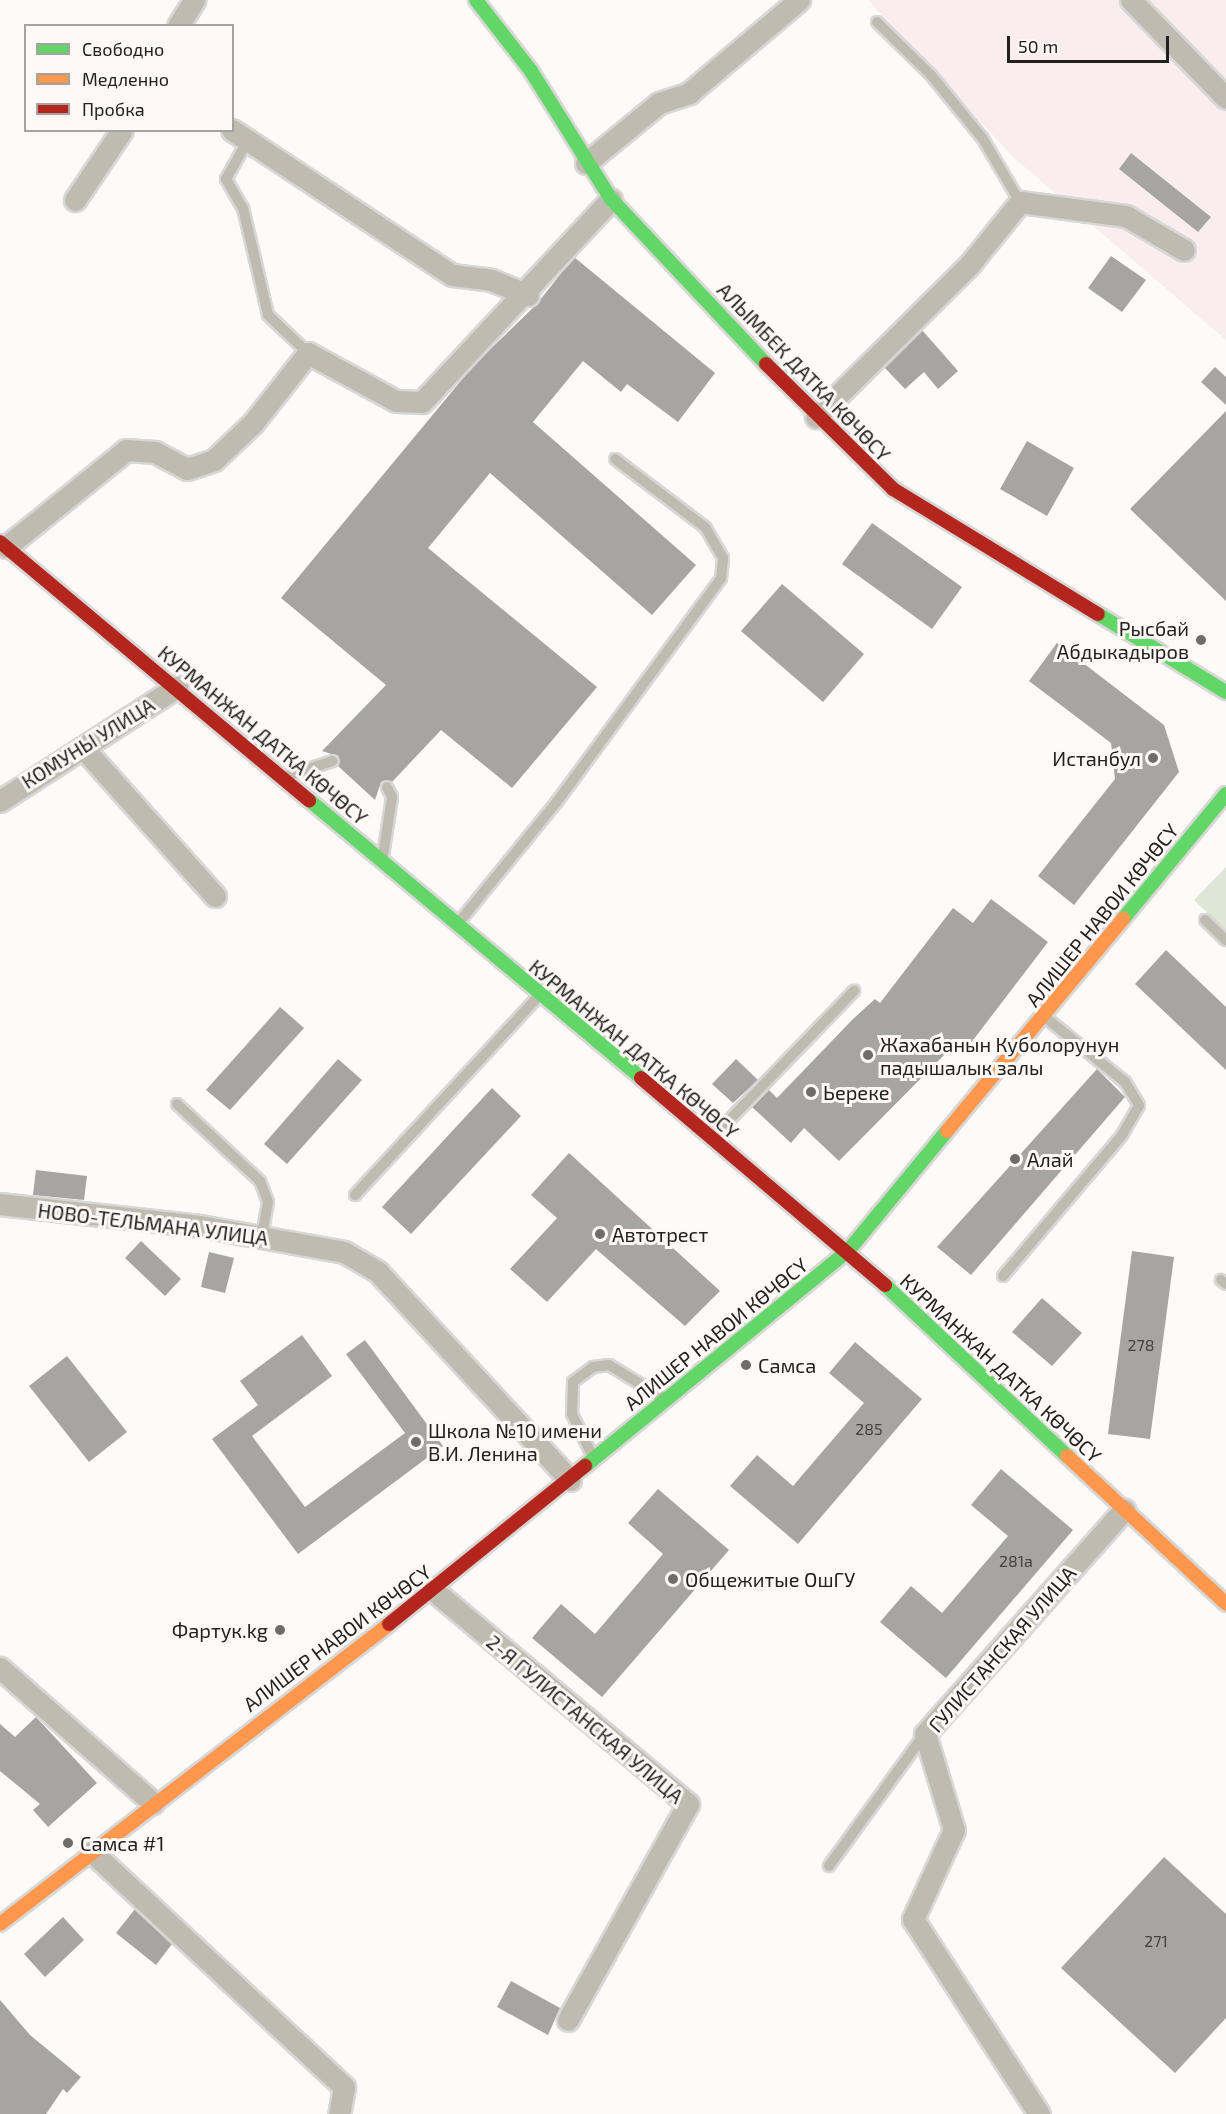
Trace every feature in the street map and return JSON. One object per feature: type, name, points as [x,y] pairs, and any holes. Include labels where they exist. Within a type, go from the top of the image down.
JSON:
[{"type":"main road","name":"АЛЫМБЕК ДАТКА КӨЧӨСҮ","points":[[476,0],[531,71],[586,163],[611,199],[816,417],[893,489],[1226,692]]},
{"type":"main road","name":"КУРМАНЖАН ДАТКА КӨЧӨСҮ","points":[[3,544],[177,687],[539,996],[848,1251],[1226,1604]]},
{"type":"main road","name":"АЛИШЕР НАВОИ КӨЧӨСҮ","points":[[0,1924],[153,1803],[433,1590],[848,1251],[1044,1017],[1226,794]]},
{"type":"street","points":[[179,24],[194,0]]},
{"type":"street","points":[[586,163],[659,103],[689,93],[798,0]]},
{"type":"street","points":[[1131,0],[1226,98]]},
{"type":"street","points":[[75,200],[121,132]]},
{"type":"street","points":[[240,135],[452,275],[491,280],[528,295]]},
{"type":"street","points":[[3,544],[126,450],[155,452],[187,469],[214,460],[253,423],[308,353],[396,401],[422,402],[528,295],[611,199]]},
{"type":"street","points":[[816,417],[970,264],[1020,202],[1126,216],[1184,250]]},
{"type":"street","name":"КОМУНЫ УЛИЦА","points":[[0,801],[177,687]]},
{"type":"street","points":[[84,749],[215,896]]},
{"type":"street","name":"НОВО-ТЕЛЬМАНА УЛИЦА","points":[[0,1204],[262,1237],[344,1252],[378,1272],[570,1480]]},
{"type":"street","name":"ГУЛИСТАНСКАЯ УЛИЦА","points":[[1039,2114],[913,1919],[954,1830],[925,1734],[1124,1510]]},
{"type":"street","name":"2-Я ГУЛИСТАНСКАЯ УЛИЦА","points":[[433,1590],[688,1804],[568,2020]]},
{"type":"street","points":[[0,1668],[153,1803]]},
{"type":"street","points":[[92,1852],[344,2087],[339,2114]]},
{"type":"lane","points":[[877,22],[931,75],[983,139],[1020,202]]},
{"type":"lane","points":[[240,135],[226,179],[243,208],[268,315],[308,353]]},
{"type":"lane","points":[[456,926],[556,803],[721,578],[723,558],[706,528],[615,459]]},
{"type":"lane","points":[[284,778],[333,761]]},
{"type":"lane","points":[[382,862],[392,797],[387,787]]},
{"type":"lane","points":[[1205,920],[1226,940]]},
{"type":"lane","points":[[711,1138],[854,991]]},
{"type":"lane","points":[[355,1195],[539,996]]},
{"type":"lane","points":[[1004,1276],[1122,1135],[1139,1105],[1125,1082],[1044,1017]]},
{"type":"lane","points":[[177,1104],[260,1181],[268,1202],[262,1237]]},
{"type":"lane","points":[[594,1459],[572,1414],[573,1382],[593,1366],[609,1365],[666,1400]]},
{"type":"lane","points":[[829,1866],[925,1734]]},
{"type":"shaded area","points":[[868,0],[1226,0],[1226,340],[1013,157]]},
{"type":"green space","points":[[1226,867],[1226,931],[1194,900]]},
{"type":"building","points":[[1131,153],[1211,217],[1198,232],[1119,169]]},
{"type":"building","points":[[1111,256],[1146,280],[1122,312],[1088,288]]},
{"type":"building","points":[[574,257],[715,373],[678,422],[627,384],[621,392],[583,361],[533,422],[696,565],[652,615],[490,473],[428,548],[597,687],[512,788],[441,730],[392,782],[381,782],[375,800],[338,766],[338,756],[322,751],[386,685],[281,598],[474,365],[536,305]]},
{"type":"building","points":[[922,330],[958,371],[938,389],[924,372],[905,389],[884,367]]},
{"type":"building","points":[[1215,367],[1226,377],[1226,405],[1201,382]]},
{"type":"building","points":[[1226,411],[1226,601],[1130,509]]},
{"type":"building","points":[[1027,441],[1074,468],[1047,516],[1000,489]]},
{"type":"building","points":[[872,523],[962,587],[932,629],[842,564]]},
{"type":"building","points":[[782,584],[864,654],[823,702],[741,631]]},
{"type":"building","points":[[1057,643],[1164,725],[1179,772],[1074,905],[1038,876],[1115,779],[1111,743],[1029,681]]},
{"type":"building","points":[[991,899],[1048,942],[964,1052],[955,1044],[839,1161],[804,1128],[791,1143],[752,1107],[769,1090],[777,1098],[853,1019],[875,999],[880,1003],[953,908],[973,923]]},
{"type":"building","points":[[1166,950],[1226,1007],[1226,1070],[1135,984]]},
{"type":"building","points":[[280,1007],[304,1028],[230,1110],[206,1090]]},
{"type":"building","points":[[338,1059],[362,1080],[287,1164],[264,1144]]},
{"type":"building","points":[[736,1059],[758,1080],[733,1103],[712,1084]]},
{"type":"building","points":[[1097,1069],[1125,1097],[971,1275],[937,1247]]},
{"type":"building","points":[[492,1088],[521,1116],[411,1234],[382,1207]]},
{"type":"building","name":"Автотрест","points":[[569,1153],[720,1291],[685,1326],[596,1249],[547,1302],[510,1269],[557,1218],[531,1195]]},
{"type":"building","points":[[36,1170],[87,1176],[84,1200],[33,1195]]},
{"type":"building","points":[[141,1241],[181,1279],[165,1296],[125,1258]]},
{"type":"building","points":[[1132,1251],[1174,1257],[1150,1439],[1108,1434]]},
{"type":"building","points":[[209,1252],[234,1258],[225,1293],[201,1287]]},
{"type":"building","points":[[1042,1298],[1082,1333],[1052,1366],[1012,1332]]},
{"type":"building","name":"Школа №10 имени В.И. Ленина","points":[[302,1335],[332,1376],[252,1436],[305,1507],[405,1433],[346,1354],[365,1340],[443,1446],[298,1554],[212,1439],[258,1405],[240,1381]]},
{"type":"building","points":[[855,1342],[922,1399],[798,1544],[730,1486],[757,1455],[793,1486],[864,1403],[829,1373]]},
{"type":"building","points":[[67,1356],[127,1432],[89,1462],[29,1386]]},
{"type":"building","points":[[1001,1469],[1073,1530],[946,1678],[880,1622],[911,1586],[942,1613],[1008,1536],[971,1505]]},
{"type":"building","name":"Общежитые ОшГУ","points":[[658,1489],[729,1550],[602,1697],[532,1638],[561,1604],[595,1634],[663,1554],[628,1523]]},
{"type":"building","points":[[36,1717],[97,1783],[48,1827],[33,1810],[40,1804],[0,1771],[0,1724],[15,1737]]},
{"type":"building","points":[[1164,1857],[1226,1914],[1226,2018],[1175,2073],[1061,1968]]},
{"type":"building","points":[[135,1909],[172,1944],[156,1965],[116,1933]]},
{"type":"building","points":[[63,1917],[84,1940],[45,1977],[24,1954]]},
{"type":"building","points":[[511,1981],[560,2008],[548,2035],[497,2007]]},
{"type":"building","points":[[0,2000],[30,2035],[81,2077],[67,2093],[63,2089],[46,2114],[0,2114]]},
{"type":"traffic: fast","points":[[476,0],[531,71],[611,199],[766,364]]},
{"type":"traffic: fast","points":[[1098,614],[1226,692]]},
{"type":"traffic: fast","points":[[1123,919],[1226,794]]},
{"type":"traffic: fast","points":[[309,800],[641,1078]]},
{"type":"traffic: fast","points":[[585,1466],[848,1251],[947,1131]]},
{"type":"traffic: fast","points":[[885,1285],[1067,1456]]},
{"type":"traffic: slow","points":[[947,1131],[1123,919]]},
{"type":"traffic: slow","points":[[1067,1456],[1226,1604]]},
{"type":"traffic: slow","points":[[0,1924],[389,1624]]},
{"type":"traffic: jam","points":[[766,364],[893,489],[1098,614]]},
{"type":"traffic: jam","points":[[0,542],[309,800]]},
{"type":"traffic: jam","points":[[641,1078],[885,1285]]},
{"type":"traffic: jam","points":[[389,1624],[585,1466]]},
{"type":"place","name":"Рысбай Абдыкадыров","points":[[1201,640]]},
{"type":"place","name":"Истанбул","points":[[1153,758]]},
{"type":"place","name":"Жахабанын Куболорунун падышалык залы","points":[[868,1055]]},
{"type":"place","name":"Ьереке","points":[[811,1092]]},
{"type":"place","name":"Алай","points":[[1015,1159]]},
{"type":"place","name":"Автотрест","points":[[600,1234]]},
{"type":"place","name":"Самса","points":[[746,1365]]},
{"type":"place","name":"Школа №10 имени В.И. Ленина","points":[[416,1442]]},
{"type":"place","name":"Общежитые ОшГУ","points":[[673,1579]]},
{"type":"place","name":"Фартук.kg","points":[[280,1630]]},
{"type":"place","name":"Самса #1","points":[[68,1843]]}]
